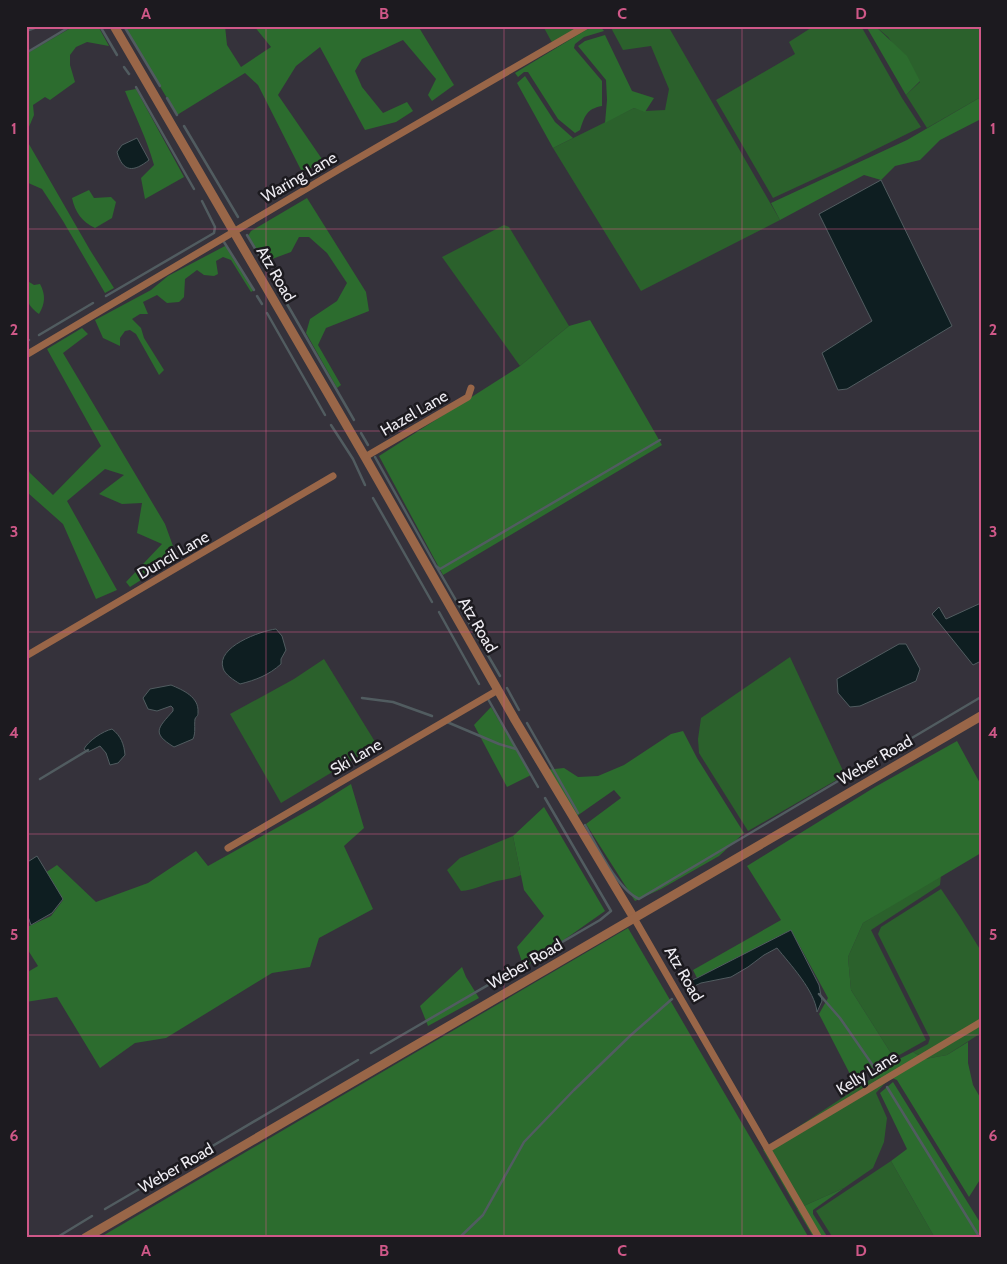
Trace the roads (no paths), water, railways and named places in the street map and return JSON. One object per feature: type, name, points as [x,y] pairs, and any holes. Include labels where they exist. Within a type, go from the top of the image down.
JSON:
[{"type":"street","name":"Atz Road","points":[[114,26],[365,456],[498,690],[634,918],[819,1238]]},
{"type":"street","name":"Waring Lane","points":[[26,355],[234,231],[586,26]]},
{"type":"street","name":"Hazel Lane","points":[[365,456],[468,397],[471,388]]},
{"type":"street","name":"Duncil Lane","points":[[26,656],[332,476]]},
{"type":"street","name":"Ski Lane","points":[[228,848],[498,690]]},
{"type":"street","name":"Weber Road","points":[[85,1238],[981,716]]},
{"type":"street","name":"Kelly Lane","points":[[768,1148],[981,1022]]},
{"type":"waterway","points":[[26,31],[40,26]]},
{"type":"waterway","points":[[26,53],[71,26]]},
{"type":"waterway","points":[[100,26],[117,55]]},
{"type":"waterway","points":[[124,26],[160,86]]},
{"type":"waterway","points":[[124,67],[129,74]]},
{"type":"waterway","points":[[136,87],[194,189]]},
{"type":"waterway","points":[[167,98],[177,115]]},
{"type":"waterway","points":[[184,126],[238,217]]},
{"type":"waterway","points":[[106,296],[214,233],[215,227],[202,201]]},
{"type":"waterway","points":[[247,235],[265,265]]},
{"type":"waterway","points":[[224,242],[254,290],[252,287]]},
{"type":"waterway","points":[[272,278],[354,420]]},
{"type":"waterway","points":[[257,296],[262,304]]},
{"type":"waterway","points":[[39,335],[93,303]]},
{"type":"waterway","points":[[267,313],[325,415]]},
{"type":"waterway","points":[[331,425],[353,459],[365,485]]},
{"type":"waterway","points":[[361,433],[368,445]]},
{"type":"waterway","points":[[436,566],[440,569],[660,440]]},
{"type":"waterway","points":[[375,457],[500,676]]},
{"type":"waterway","points":[[373,498],[432,602]]},
{"type":"waterway","points":[[439,612],[479,684]]},
{"type":"waterway","points":[[507,688],[519,710]]},
{"type":"waterway","points":[[873,761],[981,697]]},
{"type":"waterway","points":[[362,698],[393,702],[432,716]]},
{"type":"waterway","points":[[488,699],[538,787]]},
{"type":"waterway","points":[[447,722],[499,744],[516,749]]},
{"type":"waterway","points":[[527,723],[578,813]]},
{"type":"waterway","points":[[40,779],[88,750]]},
{"type":"waterway","points":[[585,825],[615,877],[631,894],[639,899],[860,768]]},
{"type":"waterway","points":[[371,1053],[600,920],[611,911],[545,798]]},
{"type":"waterway","points":[[819,994],[840,1018],[876,1070]]},
{"type":"waterway","points":[[459,1238],[483,1215],[524,1142],[574,1090],[631,1035],[672,999]]},
{"type":"waterway","points":[[177,1167],[358,1060]]},
{"type":"waterway","points":[[887,1087],[980,1238]]},
{"type":"waterway","points":[[105,1209],[165,1174]]},
{"type":"waterway","points":[[56,1238],[92,1216]]}]
